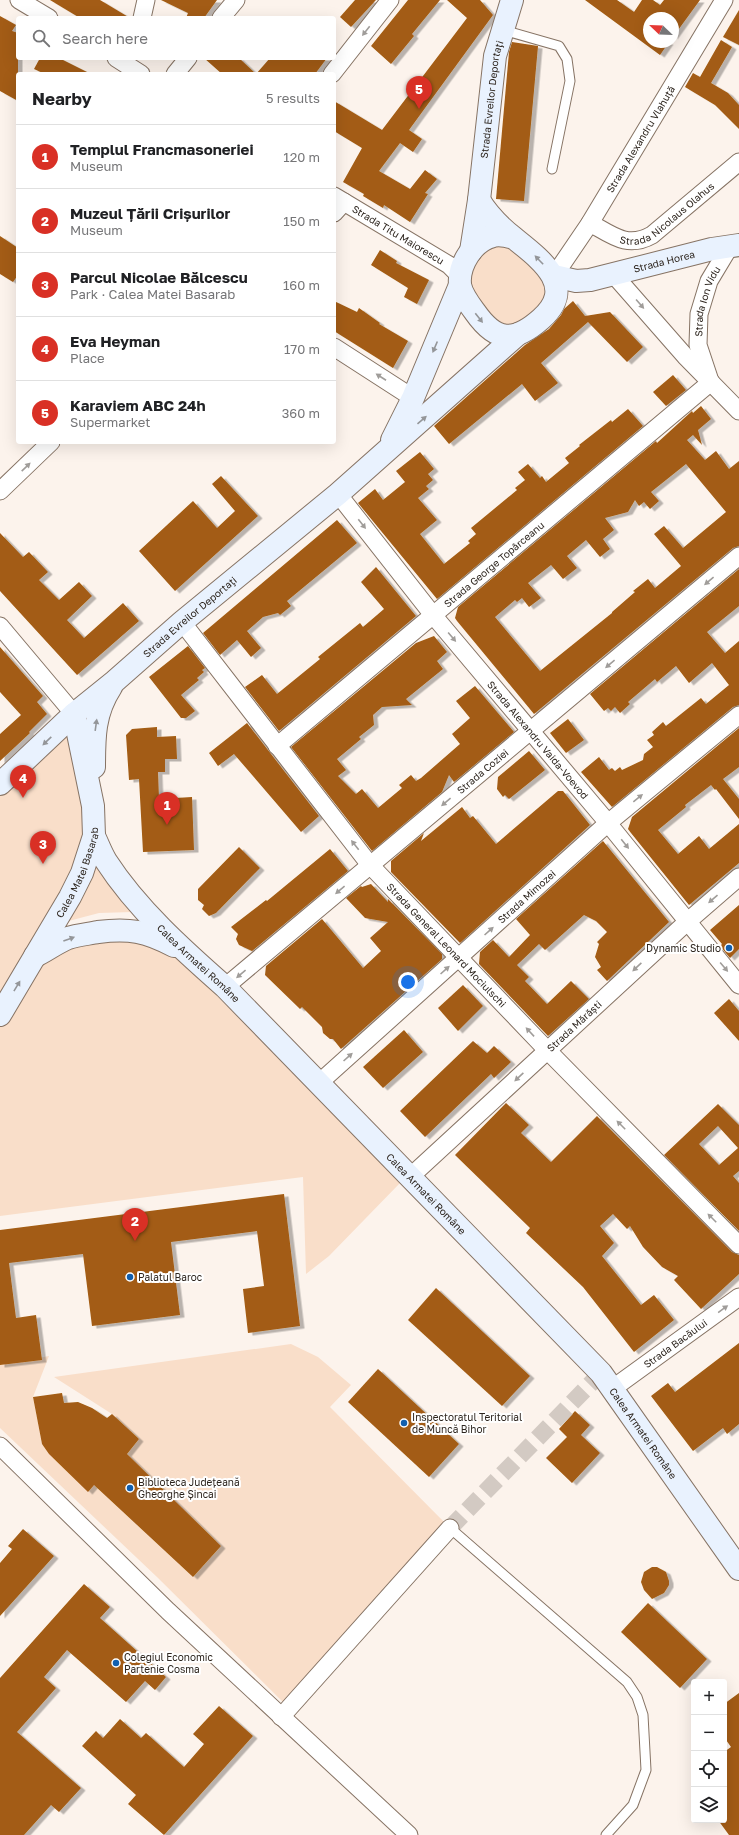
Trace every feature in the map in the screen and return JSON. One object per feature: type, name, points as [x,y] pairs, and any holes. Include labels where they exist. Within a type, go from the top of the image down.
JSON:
[{"type":"main road","name":"Strada Evreilor Deportaţi","points":[[471,251],[479,200],[495,56],[512,0]]},
{"type":"main road","points":[[479,200],[492,217],[540,260],[554,276],[556,292],[551,307],[546,314],[533,325],[518,334],[507,337],[491,331],[466,299],[460,280],[463,265],[471,251],[478,243],[498,235],[514,238]]},
{"type":"main road","name":"Strada Horea","points":[[554,276],[576,281],[590,280],[712,249],[734,246]]},
{"type":"main road","name":"Strada Evreilor Deportaţi","points":[[383,455],[414,398],[460,280]]},
{"type":"main road","name":"Strada Horea","points":[[546,314],[590,280]]},
{"type":"main road","name":"Strada Evreilor Deportaţi","points":[[0,784],[74,714],[182,622],[338,494],[518,334]]},
{"type":"main road","points":[[93,806],[98,710],[114,681]]},
{"type":"main road","name":"Calea Matei Basarab","points":[[0,1015],[70,897],[82,873],[94,836],[93,806],[74,714]]},
{"type":"main road","name":"Calea Armatei Române","points":[[94,836],[106,860],[130,892],[183,950],[225,988],[319,1083],[601,1373],[739,1569]]},
{"type":"main road","points":[[34,957],[67,939],[83,934],[120,930],[140,931],[183,950]]},
{"type":"street","points":[[19,0],[46,16]]},
{"type":"street","points":[[142,16],[146,0]]},
{"type":"street","points":[[223,16],[236,0]]},
{"type":"street","points":[[334,72],[390,0]]},
{"type":"street","name":"Strada Alexandru Vlahuță","points":[[554,276],[590,223],[724,0]]},
{"type":"street","points":[[177,72],[186,60]]},
{"type":"street","points":[[125,64],[138,72]]},
{"type":"street","name":"Strada Nicolaus Olahus","points":[[590,223],[625,240],[633,242],[643,240],[652,235],[739,162]]},
{"type":"street","name":"Strada Titu Maiorescu","points":[[337,204],[449,264],[460,280]]},
{"type":"street","name":"Strada Ion Vidu","points":[[711,382],[698,345],[699,314],[709,281],[734,246]]},
{"type":"street","name":"Strada Ion Vidu","points":[[614,275],[685,356],[739,411]]},
{"type":"street","points":[[336,348],[414,398]]},
{"type":"street","name":"Strada George Topârceanu","points":[[277,746],[711,382]]},
{"type":"street","points":[[0,491],[49,444]]},
{"type":"street","name":"Strada Alexandru Vaida-Voevod","points":[[338,494],[434,615],[608,823],[739,985]]},
{"type":"street","name":"Strada Coziei","points":[[225,988],[739,556]]},
{"type":"street","name":"Strada General Leonard Mociulschi","points":[[182,622],[370,865],[460,957],[547,1050],[739,1246]]},
{"type":"street","points":[[0,626],[74,714]]},
{"type":"street","name":"Strada Mimozei","points":[[319,1083],[608,823],[739,716]]},
{"type":"street","name":"Strada Mărăști","points":[[410,1176],[687,922],[739,877]]},
{"type":"street","name":"Strada Bacăului","points":[[612,1389],[739,1297]]},
{"type":"street","points":[[0,1446],[168,1611],[409,1835]]},
{"type":"street","points":[[281,1717],[450,1528]]},
{"type":"lane","points":[[502,29],[559,46],[568,59],[570,81],[552,169]]},
{"type":"lane","points":[[450,1528],[627,1682],[637,1697],[643,1715],[646,1770],[634,1805],[606,1835]]},
{"type":"shaded area","points":[[504,245],[514,250],[539,276],[545,289],[544,298],[539,309],[521,325],[504,330],[465,288],[470,264],[487,247]]},
{"type":"shaded area","points":[[74,714],[94,836],[35,956],[81,928],[151,944],[182,960],[400,1183],[329,1256],[306,1274],[303,1177],[0,1216],[0,784]]},
{"type":"shaded area","points":[[99,862],[132,912],[99,913],[61,923]]},
{"type":"shaded area","points":[[291,1344],[318,1357],[351,1385],[330,1407],[450,1528],[289,1708],[157,1577],[0,1428],[0,1365],[49,1356],[33,1397],[42,1444],[94,1485],[193,1577],[221,1546],[127,1454],[139,1439],[112,1414],[54,1377]]},
{"type":"building","points":[[50,0],[100,0],[127,16],[77,16]]},
{"type":"building","points":[[161,0],[217,0],[205,16],[187,16],[188,13]]},
{"type":"building","points":[[355,0],[376,0],[351,27],[340,17]]},
{"type":"building","points":[[408,0],[440,0],[412,34],[414,36],[391,64],[371,46]]},
{"type":"building","points":[[447,0],[480,0],[493,15],[409,130],[422,139],[413,152],[400,143],[379,171],[410,189],[425,170],[437,179],[425,193],[428,194],[410,222],[384,205],[383,208],[363,196],[364,194],[343,182],[362,148],[336,132],[336,102],[382,130],[467,18]]},
{"type":"building","points":[[585,0],[617,0],[634,12],[642,0],[653,0],[660,5],[664,0],[700,0],[679,29],[679,12],[643,12],[643,43]]},
{"type":"building","points":[[739,10],[739,45],[723,37]]},
{"type":"building","points":[[0,16],[16,25],[12,31],[16,32],[16,60],[18,60],[18,72],[16,72],[16,100],[0,91]]},
{"type":"building","points":[[721,40],[732,47],[711,83],[728,93],[739,105],[739,129],[715,105],[685,87],[693,73],[700,77]]},
{"type":"building","points":[[512,42],[538,46],[524,201],[496,199],[509,52]]},
{"type":"building","points":[[650,48],[665,48],[660,55]]},
{"type":"building","points":[[39,60],[63,60],[87,72],[41,72],[34,69]]},
{"type":"building","points":[[206,60],[241,60],[254,72],[220,72]]},
{"type":"building","points":[[268,60],[326,60],[316,72],[258,72]]},
{"type":"building","points":[[0,236],[16,247],[16,278],[13,282],[0,274]]},
{"type":"building","points":[[380,250],[397,261],[396,263],[429,280],[417,304],[404,297],[408,288],[371,265]]},
{"type":"building","points":[[573,301],[585,316],[610,312],[643,347],[627,362],[588,322],[541,363],[558,383],[535,401],[522,384],[449,444],[434,426],[525,345],[549,329],[564,309]]},
{"type":"building","points":[[336,302],[357,312],[359,308],[380,323],[379,324],[408,341],[393,368],[336,332]]},
{"type":"building","points":[[673,375],[686,390],[666,406],[653,392]]},
{"type":"building","points":[[701,406],[711,419],[698,430],[702,445],[693,435],[687,440],[705,460],[716,451],[729,469],[739,461],[739,546],[733,548],[534,714],[457,621],[455,618],[458,607],[656,441],[657,443],[692,411],[693,413]],"holes":[[[686,464],[726,512],[683,548],[664,526],[654,534],[681,566],[655,588],[648,579],[633,591],[635,592],[612,613],[540,671],[495,617],[515,600],[517,602],[522,598],[529,607],[541,598],[528,583],[551,565],[563,579],[577,568],[567,556],[586,540],[600,557],[610,549],[603,539],[614,530],[605,518],[628,512],[635,500],[639,506],[644,502],[650,509],[659,501],[651,492]]]},
{"type":"building","points":[[628,409],[643,426],[437,599],[358,503],[375,489],[383,500],[405,482],[396,471],[420,452],[434,469],[428,474],[433,480],[426,486],[429,489],[418,498],[437,520],[420,534],[444,564],[470,543],[468,541],[476,534],[471,528],[517,490],[515,488],[525,480],[518,472],[528,464],[540,478],[542,476],[546,482],[569,463],[565,458],[580,446],[579,445],[611,420],[612,422]]},
{"type":"building","points":[[221,476],[258,516],[175,591],[139,551],[193,501],[217,528],[235,511],[212,484]]},
{"type":"building","points":[[337,520],[357,543],[287,601],[291,606],[280,615],[278,613],[263,617],[247,631],[261,648],[251,657],[237,640],[220,655],[203,633]]},
{"type":"building","points":[[0,533],[23,557],[29,552],[48,572],[39,580],[59,600],[79,582],[92,596],[67,620],[84,638],[123,603],[139,621],[77,675],[0,591]]},
{"type":"building","points":[[376,567],[416,616],[279,731],[245,687],[262,675],[277,694],[320,659],[318,657],[360,623],[363,627],[384,609],[361,582]]},
{"type":"building","points":[[739,569],[739,606],[707,632],[725,653],[739,641],[739,705],[733,707],[612,807],[581,772],[599,757],[609,770],[612,768],[615,771],[620,767],[622,770],[643,760],[644,754],[653,747],[647,740],[654,735],[652,732],[663,722],[666,726],[701,698],[706,704],[729,685],[712,663],[689,683],[676,666],[657,682],[655,679],[628,702],[630,704],[620,713],[615,707],[611,711],[608,708],[604,711],[590,694]]},
{"type":"building","points":[[434,636],[447,652],[437,661],[443,669],[406,699],[412,705],[382,707],[373,715],[374,725],[359,737],[361,739],[337,759],[346,770],[338,776],[356,794],[362,789],[378,808],[402,788],[399,785],[411,775],[416,781],[421,778],[460,744],[452,734],[470,718],[456,701],[475,686],[514,732],[454,782],[449,775],[442,792],[372,851],[291,747],[416,643]]},
{"type":"building","points":[[188,646],[205,668],[202,670],[204,672],[197,678],[199,680],[181,695],[195,711],[186,718],[181,718],[149,677]]},
{"type":"building","points":[[0,647],[43,696],[37,702],[47,714],[29,732],[30,733],[0,761],[0,734],[21,715],[0,692]]},
{"type":"building","points":[[568,719],[584,740],[566,753],[550,733]]},
{"type":"building","points":[[247,723],[319,816],[301,832],[234,754],[218,766],[209,753]]},
{"type":"building","points":[[157,727],[157,737],[176,736],[177,759],[165,759],[165,772],[158,772],[159,799],[192,797],[194,850],[143,852],[139,779],[129,780],[126,735],[132,729]]},
{"type":"building","points":[[739,728],[739,767],[723,779],[739,799],[739,819],[716,789],[715,790],[711,785],[685,805],[686,807],[658,830],[678,854],[699,836],[709,849],[739,824],[739,863],[689,905],[628,829],[632,817]]},
{"type":"building","points":[[529,751],[545,770],[509,799],[505,795],[503,797],[497,789],[498,777]]},
{"type":"building","points":[[558,791],[563,791],[590,825],[460,943],[391,872],[391,861],[424,833],[421,841],[462,807],[470,818],[473,816],[496,844]]},
{"type":"building","points":[[603,841],[669,922],[607,981],[597,970],[601,967],[595,957],[599,944],[597,942],[607,932],[596,921],[584,915],[545,950],[539,944],[517,965],[529,977],[525,981],[547,1004],[571,981],[589,999],[548,1036],[479,964],[480,952],[493,940],[509,957],[530,935],[516,919]]},
{"type":"building","points":[[239,847],[260,868],[216,913],[209,916],[202,909],[204,905],[198,900],[198,889]]},
{"type":"building","points":[[330,849],[348,871],[252,951],[239,945],[236,939],[238,934],[231,927],[266,900],[267,901]]},
{"type":"building","points":[[371,884],[388,902],[388,899],[442,954],[442,959],[341,1049],[333,1039],[330,1039],[323,1033],[322,1027],[302,1007],[300,1009],[265,975],[266,966],[322,919],[363,968],[381,951],[370,938],[388,922],[365,918],[346,898],[361,886]]},
{"type":"building","points":[[739,905],[739,949],[730,958],[720,946],[722,944],[710,930]]},
{"type":"building","points":[[463,985],[483,1006],[458,1031],[438,1008]]},
{"type":"building","points":[[729,999],[739,1011],[739,1041],[714,1013]]},
{"type":"building","points":[[404,1030],[423,1052],[383,1088],[363,1067]]},
{"type":"building","points":[[473,1041],[487,1053],[494,1046],[511,1062],[494,1078],[491,1074],[425,1137],[400,1111]]},
{"type":"building","points":[[506,1103],[529,1125],[521,1133],[551,1162],[597,1116],[732,1252],[739,1255],[739,1274],[701,1309],[674,1280],[678,1276],[662,1267],[643,1247],[630,1226],[627,1229],[613,1214],[600,1226],[614,1243],[602,1256],[641,1305],[654,1295],[674,1320],[634,1352],[583,1287],[526,1233],[530,1228],[455,1155]]},
{"type":"building","points":[[718,1104],[739,1125],[739,1171],[733,1176],[739,1183],[739,1231],[664,1155]],"holes":[[[718,1126],[738,1148],[719,1165],[699,1144]]]},
{"type":"building","name":"Palatul Baroc","points":[[284,1194],[300,1326],[248,1333],[243,1289],[264,1286],[257,1231],[171,1242],[180,1315],[92,1326],[83,1254],[9,1263],[16,1318],[36,1315],[42,1360],[0,1365],[0,1230]]},
{"type":"building","points":[[436,1288],[530,1376],[502,1406],[408,1320]]},
{"type":"building","points":[[739,1343],[739,1424],[727,1434],[723,1428],[693,1451],[651,1396],[668,1383],[675,1392]]},
{"type":"building","name":"Inspectoratul Teritorial de Muncă Bihor","points":[[378,1369],[459,1444],[429,1477],[348,1402]]},
{"type":"building","name":"Biblioteca Județeană Gheorghe Șincai","points":[[62,1393],[64,1403],[78,1402],[92,1408],[107,1418],[112,1414],[139,1439],[127,1454],[221,1546],[193,1577],[94,1485],[88,1492],[49,1454],[42,1444],[33,1397]]},
{"type":"building","points":[[575,1411],[590,1425],[581,1435],[600,1453],[572,1483],[546,1458],[567,1437],[559,1429]]},
{"type":"building","points":[[23,1529],[54,1556],[0,1616],[0,1563],[12,1549],[8,1546]]},
{"type":"building","points":[[652,1567],[657,1567],[666,1572],[669,1585],[664,1593],[652,1599],[644,1590],[641,1582],[644,1572]]},
{"type":"building","name":"Colegiul Economic Partenie Cosma","points":[[84,1584],[110,1607],[100,1618],[166,1677],[155,1690],[145,1681],[126,1702],[67,1650],[44,1677],[56,1688],[17,1732],[81,1788],[59,1812],[51,1805],[24,1835],[0,1835],[0,1678]]},
{"type":"building","points":[[648,1603],[707,1659],[680,1688],[621,1632]]},
{"type":"building","points":[[739,1693],[739,1835],[729,1835],[720,1823],[727,1823],[727,1750],[731,1747],[727,1741],[727,1702]]},
{"type":"building","points":[[219,1706],[253,1736],[164,1835],[128,1804],[136,1795],[82,1746],[96,1731],[103,1738],[120,1719],[141,1738],[146,1733],[184,1767],[204,1744],[193,1734]]},
{"type":"tunnel","points":[[450,1528],[601,1373]]},
{"type":"place","name":"Karaviem ABC 24h","points":[[419,109]]},
{"type":"place","name":"Eva Heyman","points":[[23,798]]},
{"type":"place","name":"Templul Francmasoneriei","points":[[167,825]]},
{"type":"place","name":"Parcul Nicolae Bălcescu","points":[[43,864]]},
{"type":"place","name":"Dynamic Studio","points":[[729,948]]},
{"type":"place","name":"Muzeul Țării Crișurilor","points":[[135,1241]]},
{"type":"place","name":"Palatul Baroc","points":[[130,1277]]},
{"type":"place","name":"Inspectoratul Teritorial de Muncă Bihor","points":[[404,1423]]},
{"type":"place","name":"Biblioteca Județeană Gheorghe Șincai","points":[[130,1488]]},
{"type":"place","name":"Colegiul Economic Partenie Cosma","points":[[116,1663]]}]
